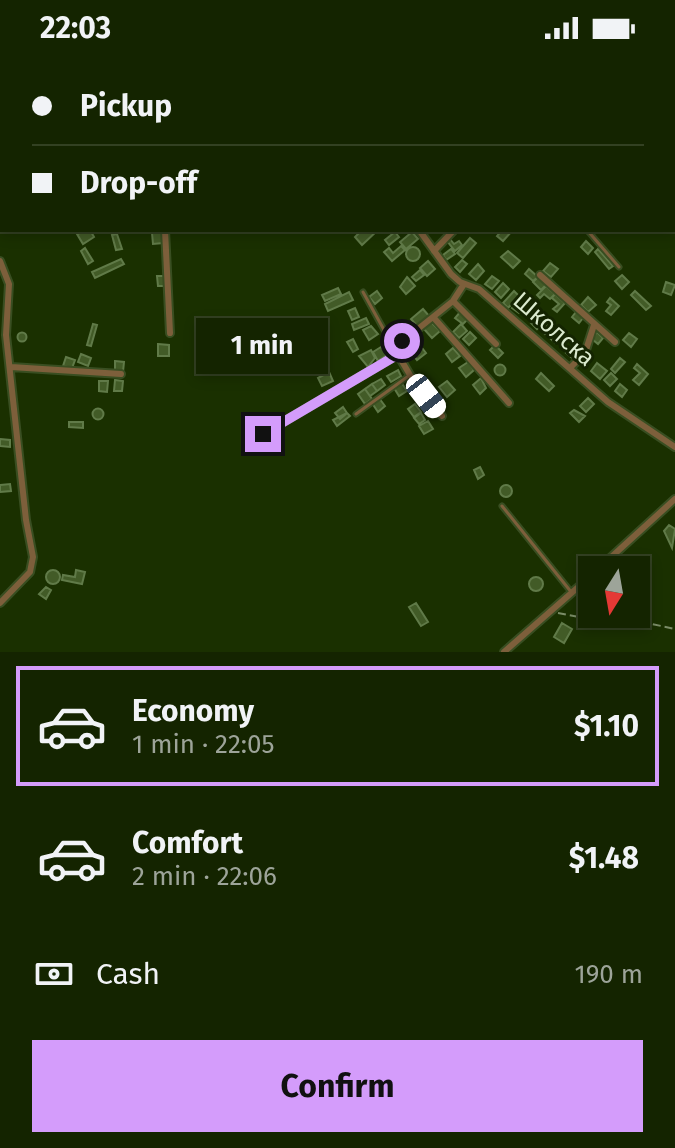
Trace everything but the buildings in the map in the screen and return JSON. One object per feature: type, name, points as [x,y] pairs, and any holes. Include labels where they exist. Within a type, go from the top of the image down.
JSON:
[{"type":"street","points":[[165,232],[170,333]]},
{"type":"street","name":"Школска","points":[[420,232],[451,274],[488,296],[608,402],[675,447]]},
{"type":"street","points":[[434,251],[452,232]]},
{"type":"street","points":[[0,261],[9,284],[6,335],[26,520],[33,557],[30,572],[0,603]]},
{"type":"street","points":[[540,275],[615,342]]},
{"type":"street","points":[[263,434],[396,352],[453,301],[464,284]]},
{"type":"street","points":[[453,301],[496,344]]},
{"type":"street","points":[[434,318],[509,403]]},
{"type":"street","points":[[571,367],[585,353],[594,325]]},
{"type":"street","points":[[396,352],[442,416]]},
{"type":"street","points":[[11,367],[121,374]]},
{"type":"street","points":[[612,556],[675,499]]},
{"type":"street","points":[[504,652],[578,588]]},
{"type":"lane","points":[[589,232],[619,267]]},
{"type":"lane","points":[[363,292],[396,352]]},
{"type":"lane","points":[[356,414],[410,375]]},
{"type":"lane","points":[[502,506],[572,593]]},
{"type":"path","points":[[552,610],[622,625],[652,624],[675,629]]},
{"type":"route","points":[[263,434],[397,355],[394,348],[402,341]]}]
